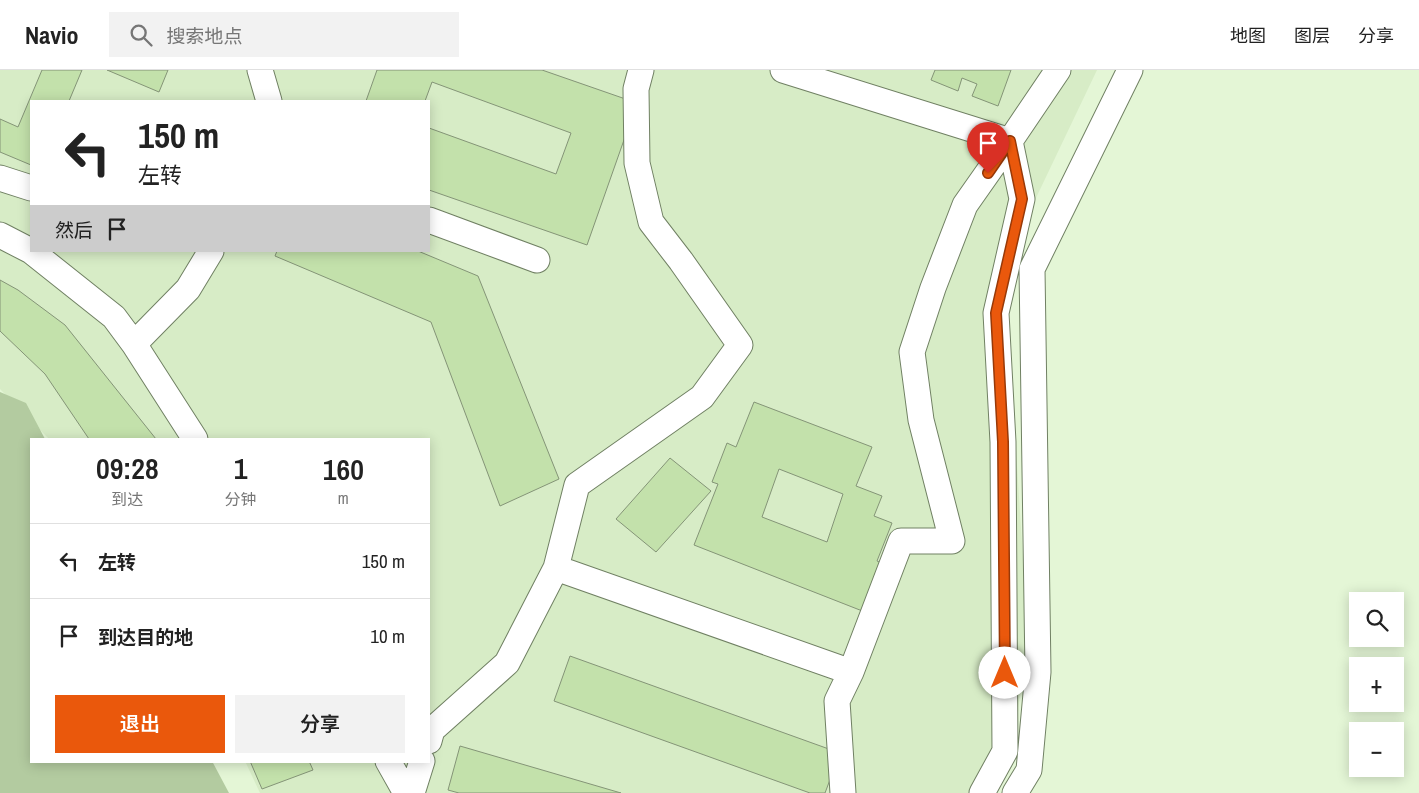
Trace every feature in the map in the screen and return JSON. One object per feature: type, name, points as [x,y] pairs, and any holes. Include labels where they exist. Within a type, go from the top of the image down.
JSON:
[{"type":"street","points":[[260,70],[269,100]]},
{"type":"street","points":[[430,737],[432,730],[507,663],[556,568],[577,485],[702,397],[740,345],[681,261],[650,222],[637,163],[636,89],[641,70]]},
{"type":"street","points":[[783,70],[1010,141]]},
{"type":"street","points":[[843,793],[838,701],[901,541],[952,541],[922,420],[912,352],[933,288],[965,205],[1058,70]]},
{"type":"street","points":[[1015,793],[1029,770],[1038,672],[1032,268],[1130,70]]},
{"type":"street","points":[[982,793],[1005,751],[1003,442],[996,313],[1022,199],[1010,141]]},
{"type":"street","points":[[0,178],[30,188]]},
{"type":"street","points":[[430,220],[536,260]]},
{"type":"street","points":[[0,235],[30,250]]},
{"type":"street","points":[[32,252],[114,318],[134,344],[194,438]]},
{"type":"street","points":[[134,344],[188,289],[209,252]]},
{"type":"street","points":[[556,568],[851,672]]},
{"type":"street","points":[[389,763],[406,793]]},
{"type":"street","points":[[412,793],[421,763]]},
{"type":"shaded area","points":[[0,70],[1097,70],[1024,223],[1007,309],[1027,622],[1014,753],[994,793],[260,793],[246,763],[430,763],[430,438],[48,438],[0,389]]},
{"type":"shaded area","points":[[0,392],[26,403],[44,438],[30,438],[30,763],[213,763],[229,793],[0,793]]},
{"type":"building","points":[[42,70],[82,70],[69,100],[30,100],[30,165],[0,152],[0,119],[18,127]]},
{"type":"building","points":[[107,70],[168,70],[159,92]]},
{"type":"building","points":[[377,70],[542,70],[637,103],[587,245],[430,190],[430,128],[556,174],[571,133],[432,82],[425,100],[366,100]]},
{"type":"building","points":[[935,70],[1011,70],[998,106],[972,96],[977,84],[962,78],[958,91],[931,80]]},
{"type":"building","points":[[277,252],[420,252],[478,276],[559,479],[500,506],[431,322],[275,256]]},
{"type":"building","points":[[0,280],[18,290],[65,325],[155,438],[88,438],[45,374],[0,331]]},
{"type":"building","points":[[754,402],[872,447],[856,486],[882,496],[874,516],[892,523],[877,561],[888,566],[870,614],[694,545],[718,484],[712,482],[727,443],[736,447]],"holes":[[[779,469],[843,494],[827,542],[762,517]]]},
{"type":"building","points":[[670,458],[711,491],[656,552],[616,519]]},
{"type":"building","points":[[570,656],[840,753],[825,793],[810,793],[554,701]]},
{"type":"building","points":[[460,746],[621,793],[459,793],[448,790]]},
{"type":"building","points":[[251,763],[310,763],[313,770],[262,789]]},
{"type":"route","points":[[988,173],[1010,141],[1022,199],[996,313],[1003,442],[1005,673]]}]
